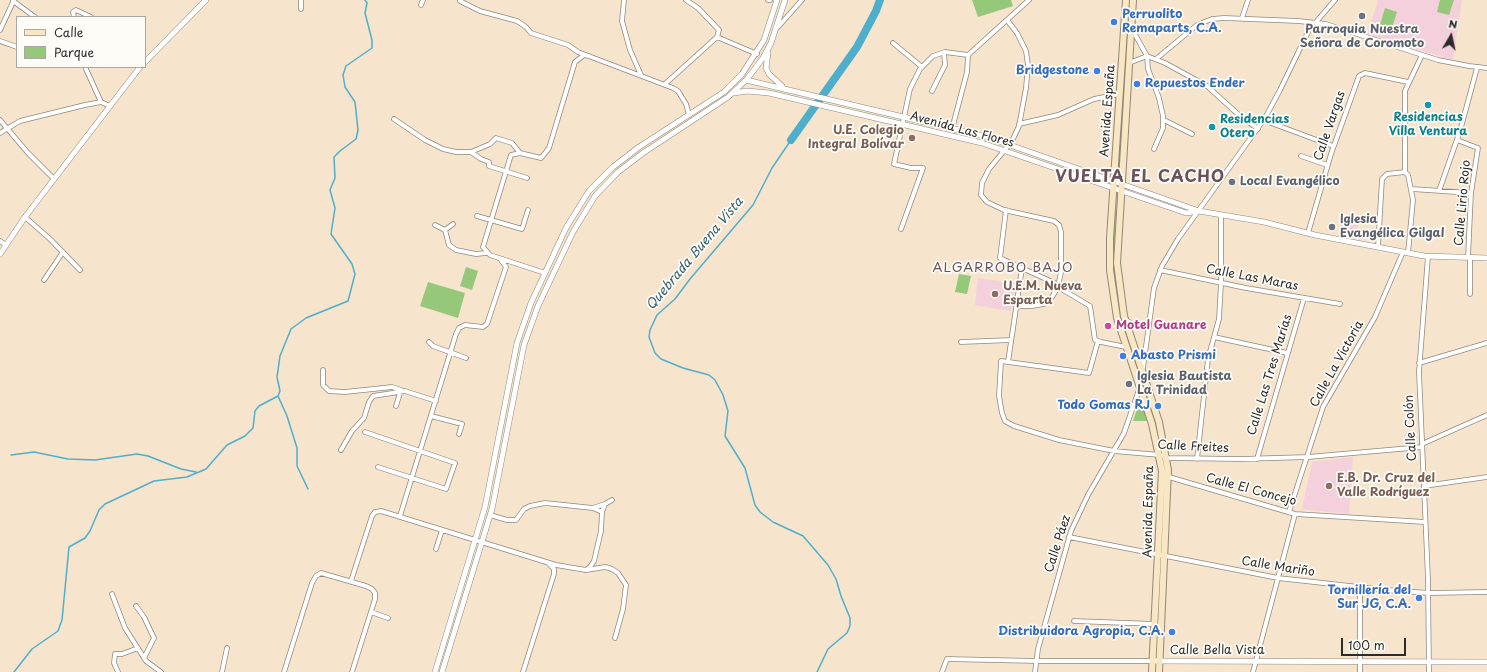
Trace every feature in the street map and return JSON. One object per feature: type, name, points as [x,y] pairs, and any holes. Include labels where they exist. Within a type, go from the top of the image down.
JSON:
[{"type":"main road","name":"Avenida España","points":[[1126,0],[1110,238],[1110,275],[1115,310],[1154,429],[1160,455],[1162,484],[1162,556],[1156,661],[1152,672]]},
{"type":"main road","name":"Avenida España","points":[[1133,0],[1117,263],[1124,316],[1158,422],[1167,458],[1169,478],[1155,624],[1156,661],[1159,672]]},
{"type":"main road","points":[[1122,64],[1129,63]]},
{"type":"street","points":[[146,58],[206,0]]},
{"type":"street","points":[[301,0],[301,10]]},
{"type":"street","points":[[624,0],[622,20],[630,50],[641,75]]},
{"type":"street","points":[[665,84],[717,37],[719,30],[698,8],[686,0]]},
{"type":"street","points":[[434,672],[488,494],[517,342],[531,303],[572,217],[594,185],[613,167],[630,153],[729,87],[746,69],[757,54],[771,24],[777,0]]},
{"type":"street","points":[[784,88],[773,80],[766,68],[768,54],[778,27],[785,0]]},
{"type":"street","points":[[442,672],[490,515],[524,344],[538,306],[579,221],[595,196],[618,172],[643,153],[706,113],[734,93],[748,79],[767,50],[778,27],[802,0]]},
{"type":"street","points":[[952,128],[967,72],[968,55],[1029,0]]},
{"type":"street","points":[[1242,18],[1248,0]]},
{"type":"street","points":[[1143,374],[1148,322],[1155,284],[1160,270],[1178,239],[1258,128],[1315,22],[1335,0]]},
{"type":"street","points":[[0,30],[14,1],[34,16]]},
{"type":"street","points":[[460,1],[480,11],[516,21],[531,33],[568,45],[578,52],[665,84],[678,91],[686,104],[689,115]]},
{"type":"street","points":[[74,16],[73,12],[76,10],[90,16]]},
{"type":"street","points":[[1156,59],[1186,33],[1203,22],[1217,18],[1242,18],[1315,22],[1446,62],[1477,68],[1487,68]]},
{"type":"street","points":[[1007,20],[1020,38],[1028,58],[1028,73],[1019,124],[1008,144],[989,169],[982,183],[982,197],[987,202],[1006,210],[1054,221],[1059,225],[1061,232],[1061,272],[1059,286],[1052,297],[1044,304],[1016,306]]},
{"type":"street","points":[[1132,29],[1147,56],[1148,69],[1159,98],[1164,120],[1163,128],[1154,149]]},
{"type":"street","points":[[717,37],[757,54]]},
{"type":"street","points":[[0,41],[16,47]]},
{"type":"street","points":[[893,43],[922,67]]},
{"type":"street","points":[[901,229],[923,168],[911,168],[894,164],[910,89],[922,67],[933,56],[944,52],[968,55]]},
{"type":"street","points":[[932,91],[945,65],[944,52]]},
{"type":"street","points":[[1422,55],[1405,91],[1405,172],[1408,175],[1412,189],[1471,193]]},
{"type":"street","points":[[545,273],[498,258],[486,252],[483,247],[511,155],[520,153],[541,158],[546,152],[549,148],[575,62],[578,58],[589,56]]},
{"type":"street","points":[[1129,63],[1147,56],[1156,59],[1207,86],[1239,115],[1258,128]]},
{"type":"street","points":[[0,254],[25,217],[139,68]]},
{"type":"street","name":"Calle Lirio Rojo","points":[[1440,191],[1457,140],[1477,68]]},
{"type":"street","points":[[86,69],[101,102]]},
{"type":"street","points":[[746,69],[748,79],[754,91]]},
{"type":"street","name":"Calle Vargas","points":[[1308,233],[1327,165],[1353,91],[1361,74],[1368,73],[1408,82]]},
{"type":"street","points":[[729,87],[748,79]]},
{"type":"street","name":"Avenida Las Flores","points":[[748,79],[813,96],[952,128],[1008,144],[1199,211],[1273,224],[1308,233],[1428,256],[1487,258]]},
{"type":"street","name":"Avenida Las Flores","points":[[734,93],[754,91],[809,102],[970,140],[1004,150],[1186,213],[1199,211]]},
{"type":"street","points":[[1019,124],[1058,115],[1094,99],[1120,94]]},
{"type":"street","points":[[0,133],[20,121],[101,102],[110,106]]},
{"type":"street","points":[[394,119],[425,140],[443,149],[456,152],[471,152],[490,144],[496,138],[512,143],[520,153]]},
{"type":"street","points":[[0,120],[28,153],[54,179]]},
{"type":"street","points":[[1164,120],[1192,134]]},
{"type":"street","points":[[1263,120],[1334,146]]},
{"type":"street","name":"Calle Lirio Rojo","points":[[1457,140],[1478,148],[1471,193],[1469,257],[1470,294]]},
{"type":"street","points":[[471,152],[481,159],[489,162],[489,166],[527,178]]},
{"type":"street","points":[[1301,156],[1327,165]]},
{"type":"street","points":[[1378,247],[1382,179],[1387,174],[1405,172]]},
{"type":"street","name":"Calle La Victoria","points":[[1289,512],[1323,407],[1375,317],[1405,252],[1412,210],[1412,189]]},
{"type":"street","points":[[477,216],[522,229],[528,210]]},
{"type":"street","points":[[1006,210],[999,257],[1003,261],[1022,268],[1059,286],[1090,306],[1094,337],[1098,341],[1126,347]]},
{"type":"street","points":[[1197,459],[1208,358],[1219,319],[1221,283],[1221,215]]},
{"type":"street","points":[[25,217],[80,270]]},
{"type":"street","points":[[445,230],[453,224]]},
{"type":"street","points":[[435,225],[445,230],[449,245],[456,250],[476,254],[486,252]]},
{"type":"street","points":[[0,241],[6,245]]},
{"type":"street","points":[[44,280],[63,252]]},
{"type":"street","name":"Calle Colón","points":[[1428,256],[1419,363],[1429,593],[1429,672]]},
{"type":"street","points":[[498,258],[506,267]]},
{"type":"street","points":[[400,516],[459,328],[464,324],[483,328],[487,324],[506,267],[513,263]]},
{"type":"street","points":[[1022,268],[1008,362],[1089,373],[1098,341]]},
{"type":"street","name":"Calle Las Maras","points":[[1160,270],[1221,283],[1340,304]]},
{"type":"street","name":"Calle Las Tres Marías","points":[[1257,459],[1304,298]]},
{"type":"street","points":[[1124,316],[1131,324],[1136,326],[1142,326],[1148,322]]},
{"type":"street","points":[[1214,337],[1287,353]]},
{"type":"street","points":[[961,342],[1011,340]]},
{"type":"street","points":[[429,342],[433,346],[466,358]]},
{"type":"street","points":[[1419,363],[1487,343]]},
{"type":"street","name":"Calle Freites","points":[[1008,362],[1000,361],[999,396],[1003,417],[1008,423],[1049,437],[1114,451],[1160,455],[1167,458],[1257,459],[1308,457],[1422,446],[1487,415]]},
{"type":"street","points":[[323,370],[322,385],[329,391],[345,392],[392,387],[436,401]]},
{"type":"street","name":"Calle Páez","points":[[1036,672],[1037,661],[1069,537],[1088,495],[1114,451],[1127,425],[1140,387]]},
{"type":"street","points":[[396,406],[402,390]]},
{"type":"street","points":[[341,450],[352,430],[364,418],[369,402],[373,396],[402,390]]},
{"type":"street","points":[[431,416],[462,424],[459,434]]},
{"type":"street","points":[[365,432],[455,463],[446,489],[378,467]]},
{"type":"street","points":[[1424,486],[1487,477]]},
{"type":"street","name":"Calle El Concejo","points":[[1169,478],[1295,514],[1425,522]]},
{"type":"street","points":[[593,508],[612,500]]},
{"type":"street","points":[[490,515],[507,520],[516,520],[524,509],[530,506],[545,503],[593,508],[602,512]]},
{"type":"street","points":[[586,570],[590,567],[594,560],[601,531],[602,512],[605,504]]},
{"type":"street","points":[[352,581],[372,516],[375,512],[381,511],[556,565],[586,570],[605,567],[612,569],[620,576],[626,585],[623,609],[615,638]]},
{"type":"street","points":[[1252,672],[1295,514]]},
{"type":"street","points":[[436,549],[442,530]]},
{"type":"street","name":"Calle Mariño","points":[[1069,537],[1278,578],[1360,588],[1429,593],[1487,592]]},
{"type":"street","points":[[523,672],[554,574],[554,569],[546,561]]},
{"type":"street","points":[[284,672],[303,610],[316,576],[321,573],[352,581],[372,589],[375,593],[371,612],[352,672]]},
{"type":"street","points":[[1360,588],[1360,672]]},
{"type":"street","points":[[112,594],[126,628],[144,658],[161,672]]},
{"type":"street","points":[[136,606],[144,617],[154,638],[144,658]]},
{"type":"street","points":[[371,612],[388,618]]},
{"type":"street","points":[[1074,621],[1155,624]]},
{"type":"street","points":[[118,672],[114,663],[116,654],[122,654],[138,648]]},
{"type":"street","points":[[222,672],[227,648]]},
{"type":"street","name":"Calle Bella Vista","points":[[942,672],[947,659],[1037,661],[1487,662]]},
{"type":"shaded area","points":[[1376,0],[1462,0],[1453,60],[1367,34],[1378,1]]},
{"type":"shaded area","points":[[1342,217],[1359,219],[1356,239],[1339,235]]},
{"type":"shaded area","name":"U.E.M. Nueva Esparta","points":[[978,278],[1015,284],[1011,311],[975,305]]},
{"type":"shaded area","name":"E.B. Dr. Cruz del Valle Rodríguez","points":[[1353,457],[1349,514],[1302,509],[1312,462]]},
{"type":"green space","points":[[972,0],[1011,0],[1013,6],[978,17]]},
{"type":"green space","points":[[1440,0],[1454,0],[1449,15],[1437,12]]},
{"type":"green space","points":[[1385,8],[1397,12],[1391,31],[1379,28]]},
{"type":"green space","points":[[1116,196],[1115,270],[1120,309],[1156,423],[1161,450],[1154,423],[1119,318],[1113,279],[1112,250]]},
{"type":"green space","points":[[466,267],[478,271],[472,290],[460,286]]},
{"type":"green space","points":[[959,274],[971,276],[967,294],[955,292]]},
{"type":"green space","points":[[428,282],[465,293],[458,318],[420,306]]},
{"type":"green space","points":[[1139,403],[1143,405],[1147,421],[1133,421]]},
{"type":"waterway","points":[[14,672],[32,649],[58,631],[62,620],[69,547],[85,538],[90,531],[99,510],[105,504],[154,481],[187,477],[206,469],[227,445],[245,436],[253,428],[255,411],[259,406],[278,396],[280,391],[277,377],[280,356],[291,329],[306,318],[348,301],[355,274],[352,264],[331,234],[335,208],[330,190],[335,178],[334,157],[356,139],[358,130],[355,102],[345,87],[343,75],[346,66],[372,48],[372,40],[365,13],[367,3],[365,0]]},
{"type":"waterway","name":"Quebrada Buena Vista","points":[[791,140],[857,47],[876,11],[880,0]]},
{"type":"waterway","name":"Quebrada Buena Vista","points":[[791,140],[772,168],[753,205],[690,279],[675,299],[657,315],[650,330],[649,337],[655,353],[661,359],[683,368],[709,375],[715,380],[723,395],[728,411],[725,436],[745,468],[755,505],[760,512],[773,522],[803,536],[828,565],[836,579],[850,618],[850,626],[847,633],[828,649],[817,672]]},
{"type":"waterway","points":[[278,396],[287,416],[297,448],[297,466],[308,489]]},
{"type":"waterway","points":[[11,455],[34,452],[68,459],[95,460],[137,454],[148,456],[181,469],[196,472]]},
{"type":"place","name":"Parroquia Nuestra Señora de Coromoto","points":[[1362,16]]},
{"type":"place","name":"Perruolito Remaparts, C.A.","points":[[1114,22]]},
{"type":"place","name":"Bridgestone","points":[[1097,71]]},
{"type":"place","name":"Repuestos Ender","points":[[1137,84]]},
{"type":"place","name":"Residencias Villa Ventura","points":[[1428,105]]},
{"type":"place","name":"Residencias Otero","points":[[1212,127]]},
{"type":"place","name":"U.E. Colegio Integral Bolívar","points":[[912,138]]},
{"type":"place","name":"Local Evangélico","points":[[1232,182]]},
{"type":"place","name":"Iglesia Evangélica Gilgal","points":[[1332,227]]},
{"type":"place","name":"U.E.M. Nueva Esparta","points":[[995,294]]},
{"type":"place","name":"Motel Guanare","points":[[1108,326]]},
{"type":"place","name":"Abasto Prismi","points":[[1123,356]]},
{"type":"place","name":"Iglesia Bautista La Trinidad","points":[[1129,384]]},
{"type":"place","name":"Todo Gomas RJ","points":[[1158,406]]},
{"type":"place","name":"E.B. Dr. Cruz del Valle Rodríguez","points":[[1329,486]]},
{"type":"place","name":"Tornillería del Sur JG, C.A.","points":[[1419,598]]},
{"type":"place","name":"Distribuidora Agropia, C.A.","points":[[1172,632]]},
{"type":"district","name":"VUELTA EL CACHO","points":[[1140,178]]},
{"type":"district","name":"ALGARROBO BAJO","points":[[1003,268]]}]
